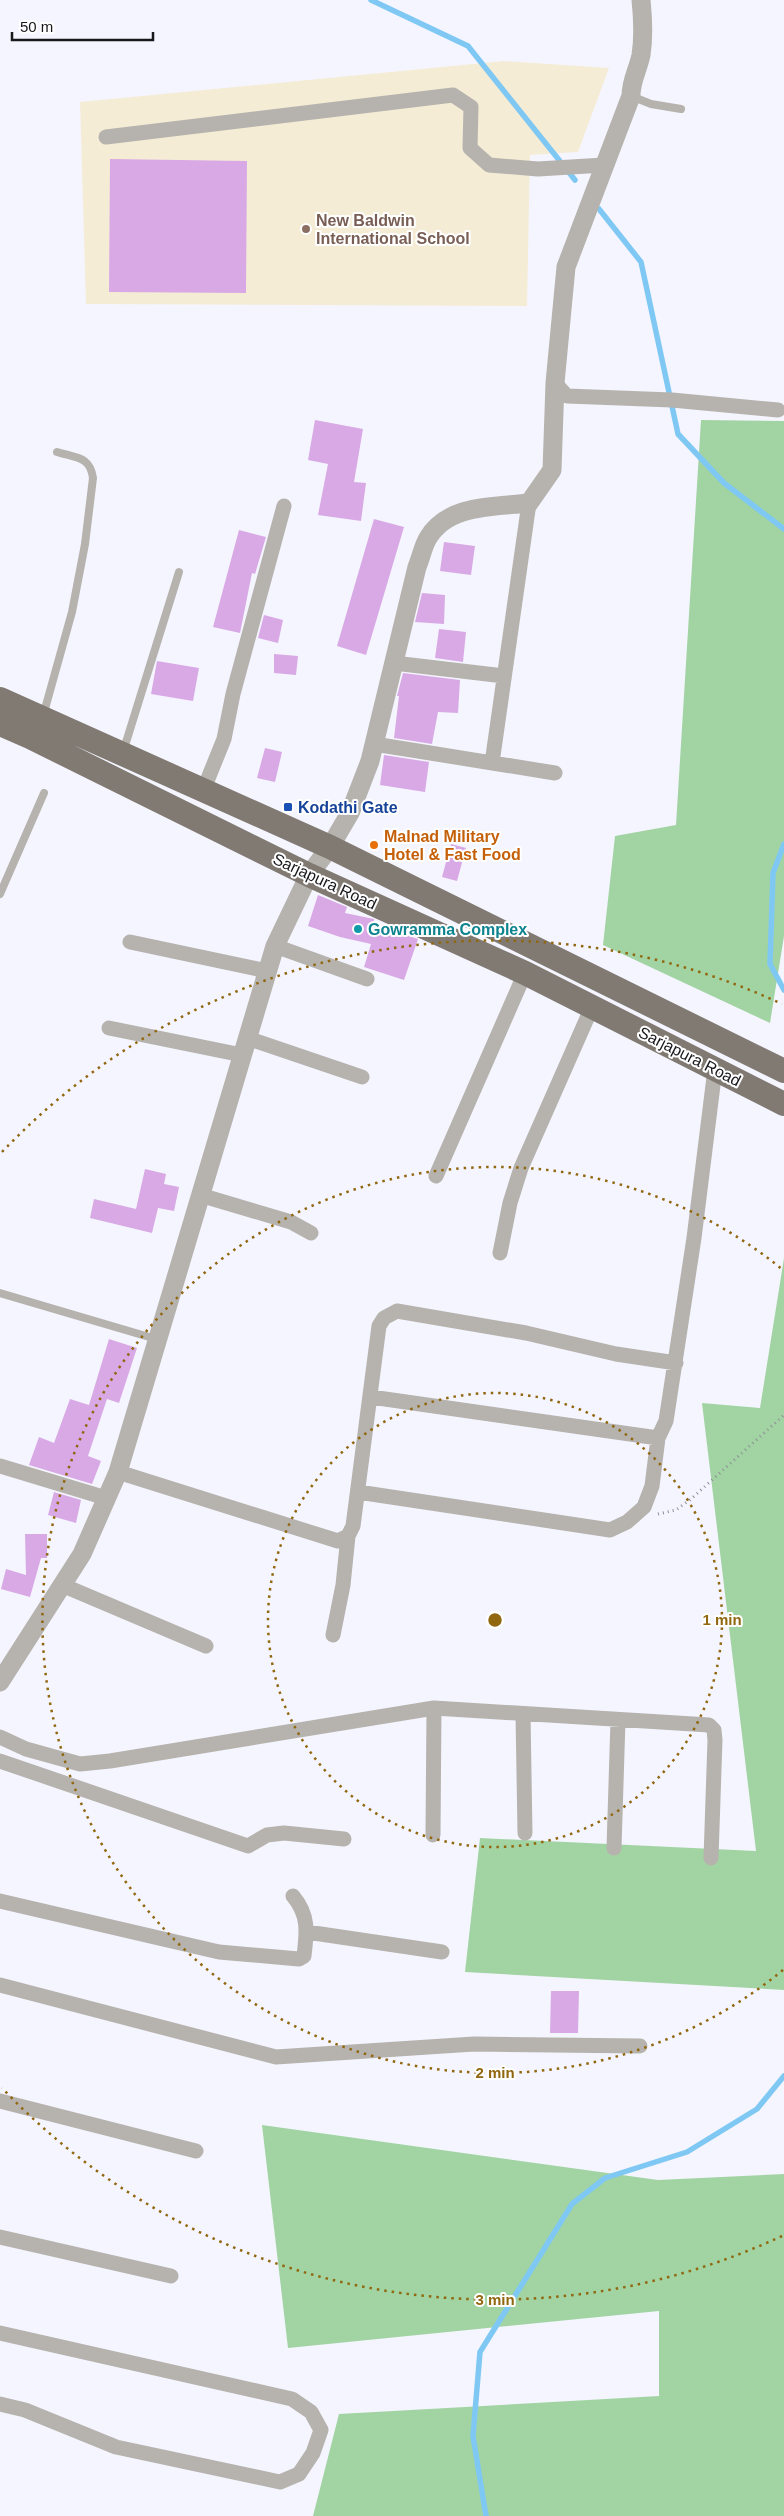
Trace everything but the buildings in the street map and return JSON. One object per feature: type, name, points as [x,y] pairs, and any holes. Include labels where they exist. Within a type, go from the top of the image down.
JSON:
[{"type":"main road","name":"Sarjapura Road","points":[[0,699],[36,727],[61,756],[309,875],[525,973],[784,1104]]},
{"type":"main road","name":"Sarjapura Road","points":[[0,724],[36,727],[122,754],[203,791],[222,797],[330,847],[784,1071]]},
{"type":"street","points":[[492,762],[529,503],[552,470],[556,383],[566,267],[630,96],[631,82],[642,49],[644,26],[642,0]]},
{"type":"street","points":[[106,137],[452,95],[471,107],[470,148],[489,165],[538,169],[604,165]]},
{"type":"street","points":[[556,383],[567,396],[667,399],[778,410]]},
{"type":"street","points":[[2,1675],[82,1554],[118,1472],[274,946],[309,875],[330,847],[350,813],[370,761],[427,539],[441,522],[467,510],[529,503]]},
{"type":"street","points":[[203,791],[224,739],[233,694],[284,506]]},
{"type":"street","points":[[394,663],[504,676]]},
{"type":"street","points":[[374,744],[556,773]]},
{"type":"street","points":[[130,942],[267,971]]},
{"type":"street","points":[[274,946],[367,979]]},
{"type":"street","points":[[436,1176],[525,973]]},
{"type":"street","points":[[500,1253],[510,1203],[521,1168],[592,1007]]},
{"type":"street","points":[[108,1028],[245,1047],[362,1076]]},
{"type":"street","points":[[358,1492],[610,1530],[627,1522],[644,1507],[652,1486],[658,1438],[666,1421],[676,1363],[715,1069]]},
{"type":"street","points":[[200,1195],[291,1222],[311,1232]]},
{"type":"street","points":[[333,1635],[343,1585],[348,1536],[353,1526],[379,1326],[384,1318],[397,1311],[526,1333],[616,1354],[676,1363]]},
{"type":"street","points":[[371,1397],[658,1438]]},
{"type":"street","points":[[0,1466],[106,1498]]},
{"type":"street","points":[[118,1472],[338,1541],[348,1536]]},
{"type":"street","points":[[62,1585],[206,1646]]},
{"type":"street","points":[[432,1835],[434,1708]]},
{"type":"street","points":[[0,1738],[26,1749],[80,1764],[110,1761],[434,1708],[709,1724],[714,1730],[711,1858]]},
{"type":"street","points":[[523,1714],[525,1833]]},
{"type":"street","points":[[614,1848],[618,1720]]},
{"type":"street","points":[[0,1761],[248,1846],[267,1835],[284,1833],[344,1839]]},
{"type":"street","points":[[0,1901],[219,1952],[299,1959],[304,1956],[307,1932],[306,1918],[293,1896]]},
{"type":"street","points":[[307,1932],[442,1952]]},
{"type":"street","points":[[0,1985],[276,2057],[474,2044],[640,2046]]},
{"type":"street","points":[[0,2102],[196,2151]]},
{"type":"street","points":[[0,2237],[171,2276]]},
{"type":"street","points":[[0,2334],[292,2399],[311,2412],[321,2430],[313,2453],[298,2474],[280,2482],[116,2447],[25,2410],[0,2404]]},
{"type":"lane","points":[[630,96],[651,104],[681,109]]},
{"type":"lane","points":[[36,727],[72,612],[86,544],[93,478],[92,467],[88,462],[57,452]]},
{"type":"lane","points":[[122,754],[179,572]]},
{"type":"lane","points":[[0,894],[44,793]]},
{"type":"lane","points":[[0,1293],[157,1339]]},
{"type":"path","points":[[635,1515],[658,1514],[676,1510],[784,1416]]},
{"type":"shaded area","name":"New Baldwin International School","points":[[504,61],[609,68],[578,152],[530,155],[527,306],[86,304],[80,102]]},
{"type":"green space","points":[[701,420],[784,421],[784,936],[770,1023],[603,945],[615,836],[676,825]]},
{"type":"green space","points":[[784,1258],[784,1990],[465,1972],[480,1838],[756,1851],[702,1403],[760,1408]]},
{"type":"green space","points":[[262,2125],[658,2180],[784,2174],[784,2516],[313,2516],[339,2414],[659,2396],[659,2311],[288,2348]]},
{"type":"waterway","points":[[371,0],[468,46],[575,180]]},
{"type":"waterway","points":[[599,209],[641,262],[678,434],[724,483],[784,529]]},
{"type":"waterway","points":[[784,844],[773,873],[770,964],[784,990]]},
{"type":"waterway","points":[[486,2516],[473,2436],[480,2352],[572,2204],[605,2178],[687,2152],[757,2109],[784,2076]]},
{"type":"place","name":"New Baldwin International School","points":[[306,229]]},
{"type":"place","name":"Kodathi Gate","points":[[288,807]]},
{"type":"place","name":"Malnad Military Hotel & Fast Food","points":[[374,845]]},
{"type":"place","name":"Gowramma Complex","points":[[358,929]]}]
